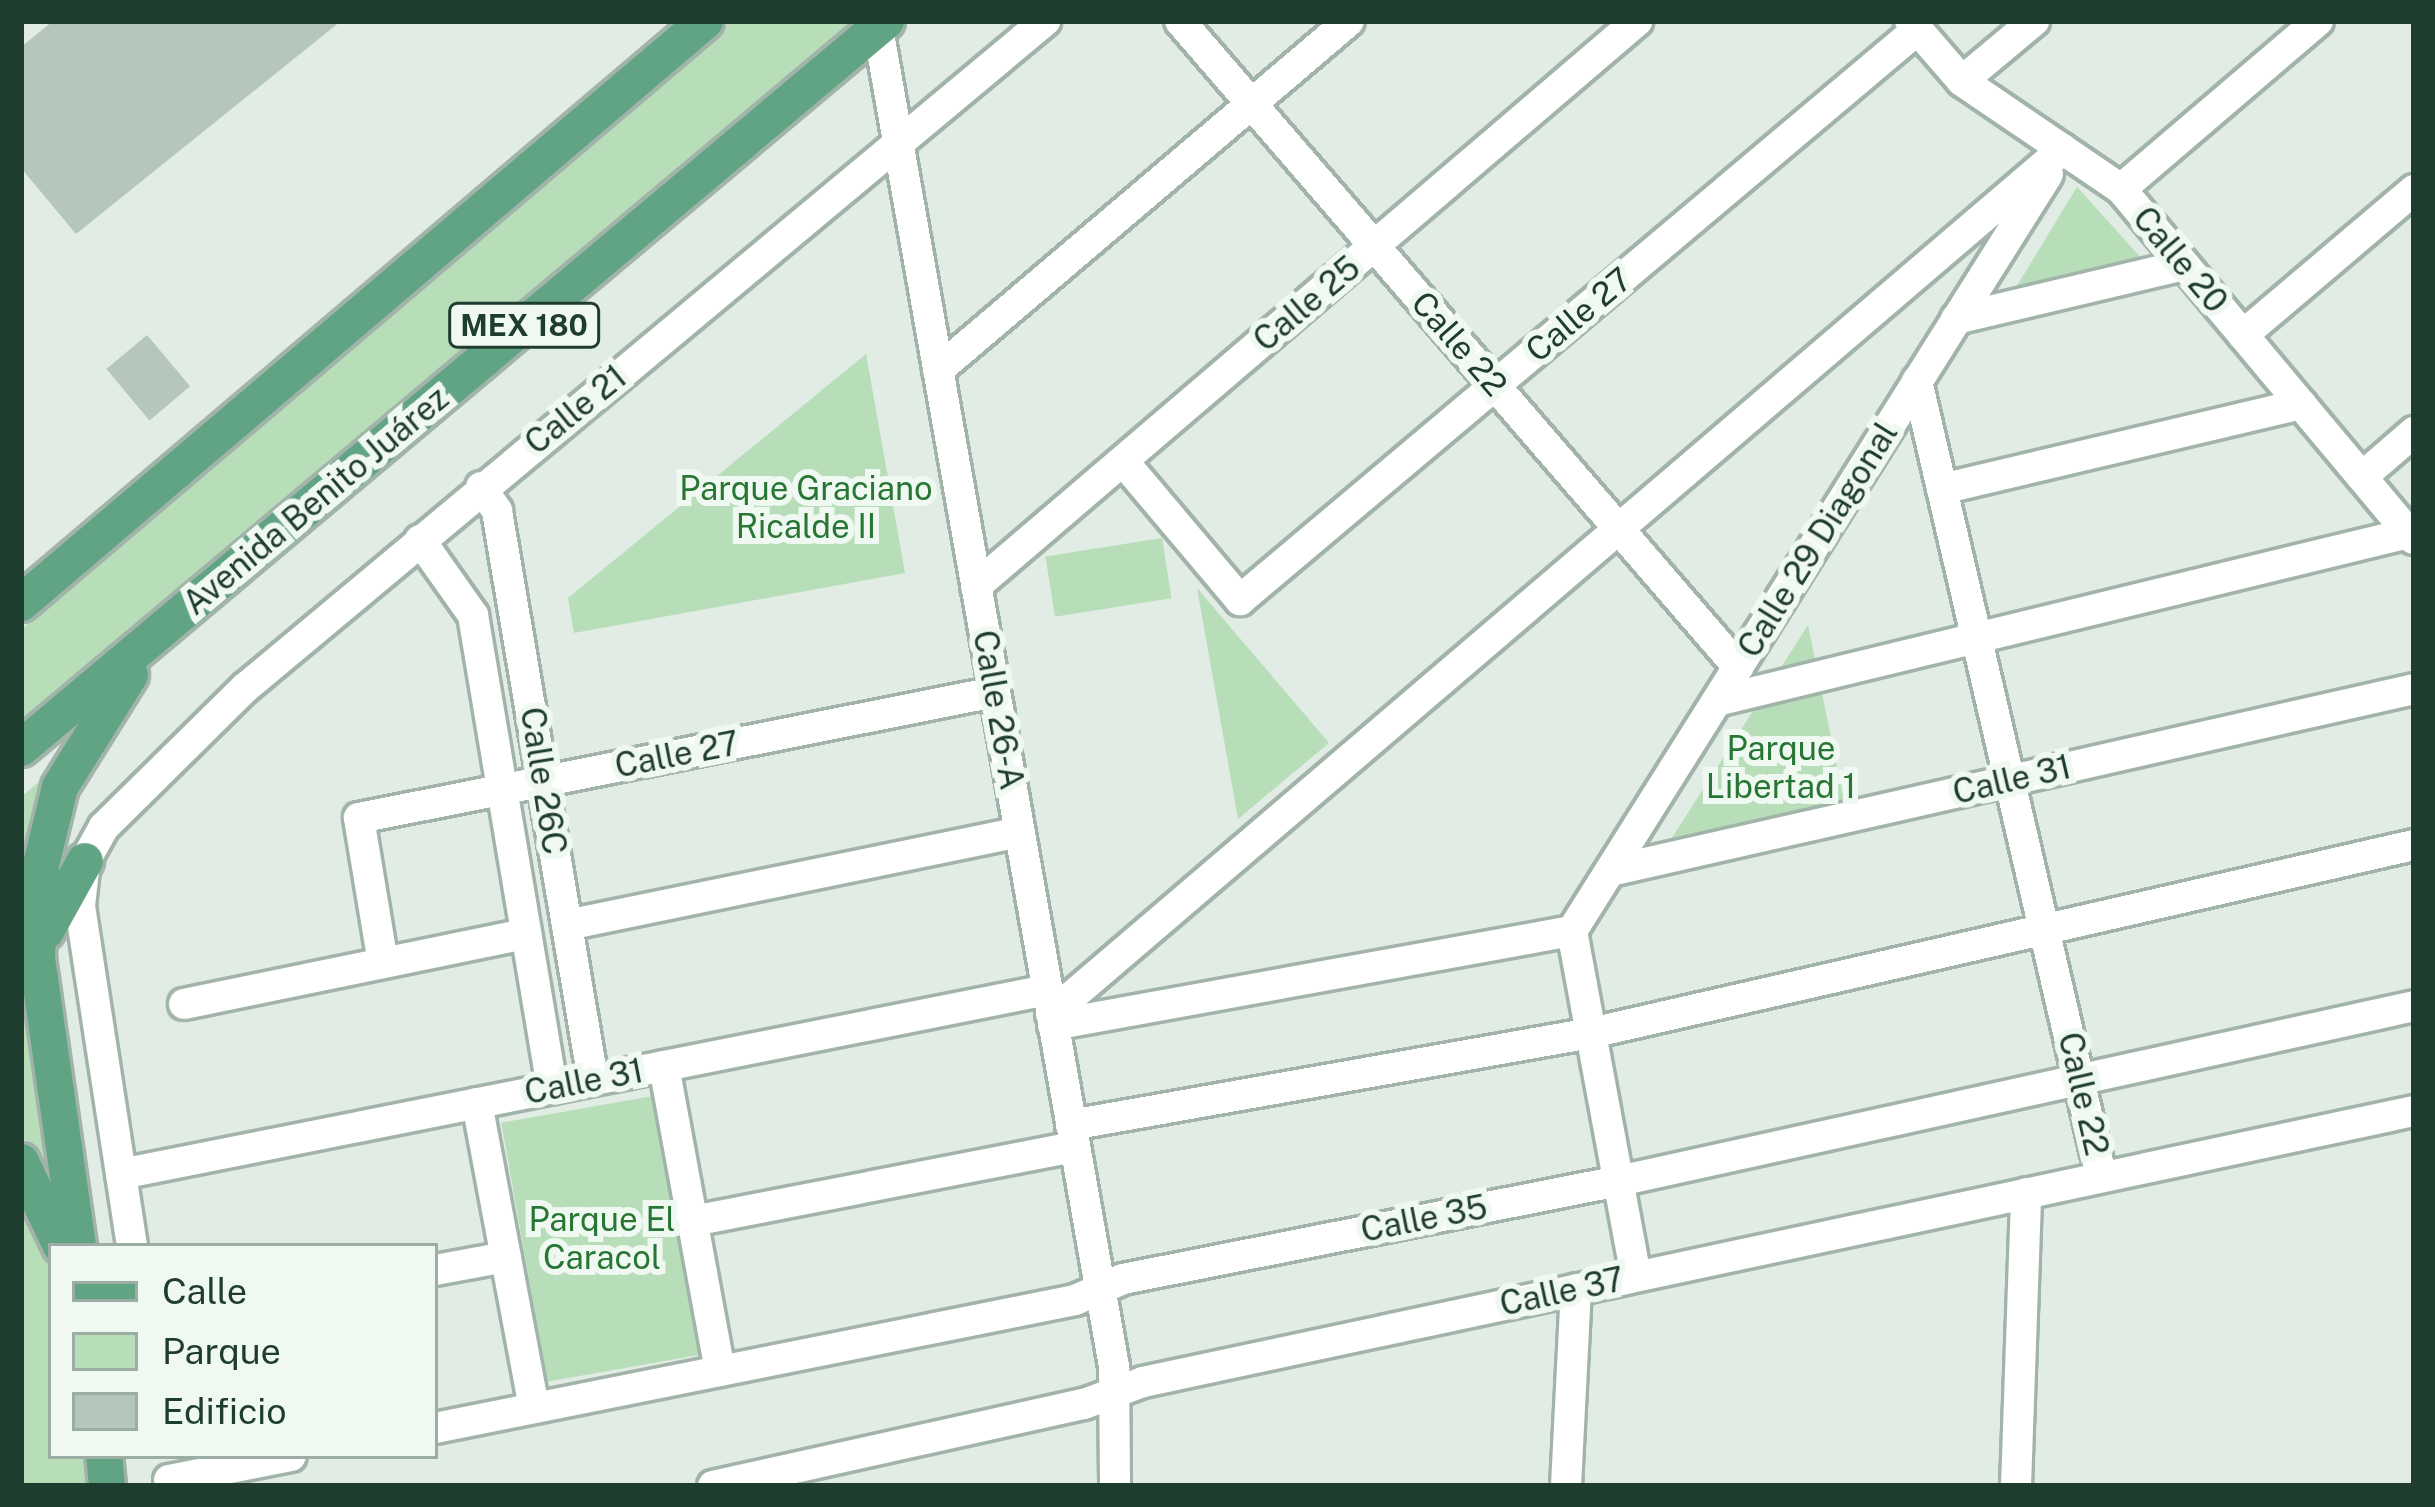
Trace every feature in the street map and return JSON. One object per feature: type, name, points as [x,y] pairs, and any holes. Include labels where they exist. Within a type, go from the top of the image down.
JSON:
[{"type":"main road","name":"MEX 180","points":[[22,599],[705,21]]},
{"type":"main road","name":"Avenida Benito Juárez","points":[[21,748],[882,24]]},
{"type":"main road","points":[[78,1243],[38,957],[41,865],[60,787],[163,630]]},
{"type":"main road","points":[[38,957],[66,885],[85,862]]},
{"type":"main road","points":[[21,1162],[61,1243]]},
{"type":"street","name":"Calle 21","points":[[85,862],[117,811],[245,688],[482,487],[899,149],[1045,21]]},
{"type":"street","name":"Calle 22","points":[[1180,21],[1738,667]]},
{"type":"street","points":[[938,370],[1349,21]]},
{"type":"street","name":"Calle 25","points":[[976,586],[1637,21]]},
{"type":"street","points":[[1962,81],[2034,21]]},
{"type":"street","points":[[2121,189],[2318,21]]},
{"type":"street","name":"Calle 26-A","points":[[882,24],[899,149],[1073,1136],[1111,1284],[1113,1393]]},
{"type":"street","name":"Calle 20","points":[[1913,25],[1962,81],[2121,189],[2412,536]]},
{"type":"street","name":"Calle 27","points":[[1124,461],[1240,600],[1913,25]]},
{"type":"street","points":[[1050,1009],[2063,149]]},
{"type":"street","name":"Calle 29 Diagonal","points":[[1572,931],[2063,149]]},
{"type":"street","points":[[2243,335],[2414,190]]},
{"type":"street","points":[[1957,319],[2184,265]]},
{"type":"street","name":"Calle 22","points":[[1917,381],[2102,1175]]},
{"type":"street","points":[[1942,489],[2300,404]]},
{"type":"street","points":[[2362,477],[2414,432]]},
{"type":"street","name":"Calle 26C","points":[[482,487],[497,511],[593,1080]]},
{"type":"street","points":[[1717,701],[2412,536]]},
{"type":"street","name":"Calle 26C","points":[[420,540],[473,615],[551,1088]]},
{"type":"street","name":"Calle 31","points":[[1610,871],[2414,689]]},
{"type":"street","name":"Calle 27","points":[[383,963],[358,818],[995,692]]},
{"type":"street","points":[[567,925],[1020,832]]},
{"type":"street","points":[[693,1221],[1073,1136],[1591,1033],[2414,845]]},
{"type":"street","points":[[85,862],[80,906],[132,1243]]},
{"type":"street","points":[[1572,931],[1636,1276]]},
{"type":"street","name":"Calle 31","points":[[121,1174],[664,1066],[1572,931]]},
{"type":"street","points":[[184,1004],[526,934]]},
{"type":"street","name":"Calle 35","points":[[438,1427],[1619,1181],[2078,1074],[2414,1006]]},
{"type":"street","points":[[664,1066],[720,1371]]},
{"type":"street","points":[[478,1103],[534,1408]]},
{"type":"street","name":"Calle 37","points":[[713,1486],[1576,1289],[2414,1111]]},
{"type":"street","points":[[2016,1486],[2026,1193]]},
{"type":"street","points":[[438,1269],[506,1257]]},
{"type":"street","points":[[1565,1486],[1576,1289]]},
{"type":"street","points":[[1113,1393],[1115,1486]]},
{"type":"street","points":[[168,1474],[270,1459]]},
{"type":"green space","points":[[731,21],[862,21],[21,732],[21,630]]},
{"type":"green space","points":[[2077,187],[2153,271],[2004,307]]},
{"type":"green space","name":"Parque Graciano Ricalde II","points":[[866,354],[905,573],[574,633],[568,598]]},
{"type":"green space","points":[[1162,538],[1172,598],[1055,617],[1045,556]]},
{"type":"green space","points":[[1197,588],[1329,743],[1238,819]]},
{"type":"green space","name":"Parque Libertad 1","points":[[1808,625],[1846,810],[1663,852]]},
{"type":"green space","points":[[62,762],[49,786],[61,1201],[21,1134],[21,797]]},
{"type":"green space","name":"Parque El Caracol","points":[[653,1096],[699,1355],[547,1382],[501,1123]]},
{"type":"green space","points":[[21,1177],[48,1256],[48,1459],[82,1459],[86,1486],[21,1486]]},
{"type":"building","points":[[53,21],[341,21],[76,234],[21,168],[21,47]]},
{"type":"building","points":[[147,335],[190,386],[149,420],[106,369]]}]
